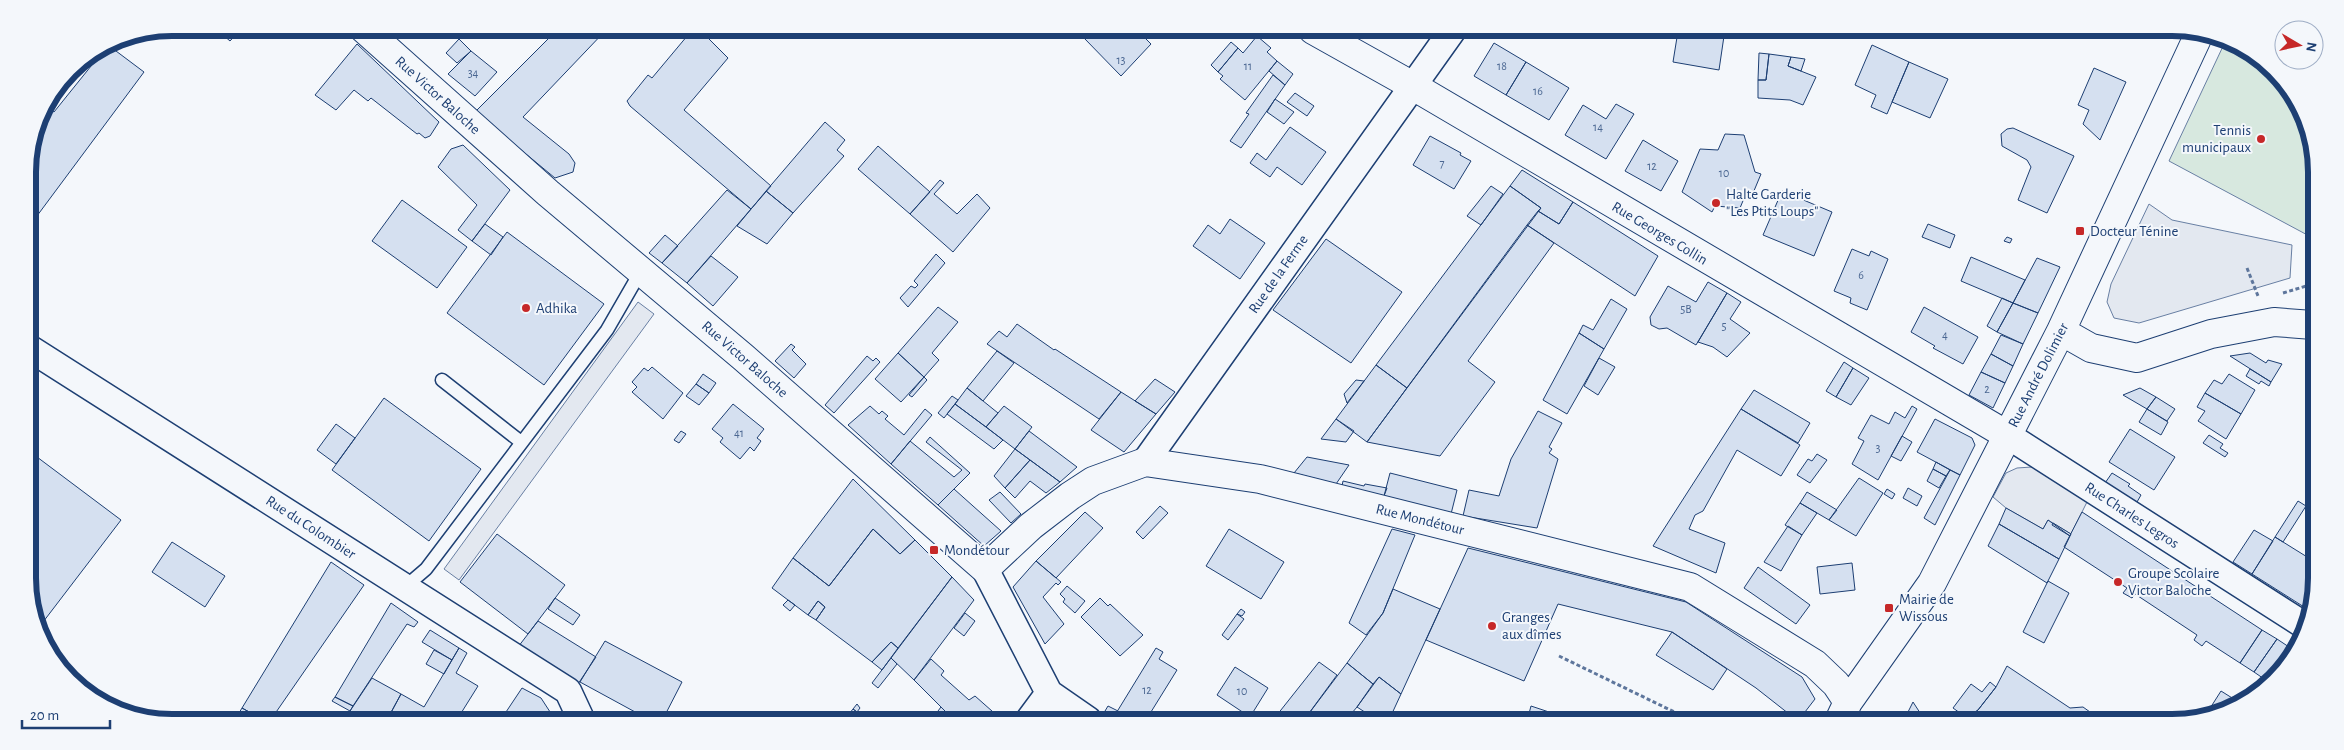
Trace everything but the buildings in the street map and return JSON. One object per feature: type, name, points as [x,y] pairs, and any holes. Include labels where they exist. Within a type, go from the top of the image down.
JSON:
[{"type":"street","name":"Rue Victor Baloche","points":[[372,36],[548,194],[743,357],[985,569],[1049,693],[1079,714]]},
{"type":"street","name":"Rue Georges Collin","points":[[1324,36],[1413,86],[2007,435]]},
{"type":"street","name":"Rue de la Ferme","points":[[1145,462],[1448,36]]},
{"type":"street","name":"Rue André Dolimier","points":[[1843,712],[1932,583],[2061,331],[2197,39]]},
{"type":"street","points":[[2061,331],[2091,348],[2137,358],[2211,334],[2256,325],[2274,322],[2308,325]]},
{"type":"street","name":"Rue du Colombier","points":[[37,353],[568,691],[579,714]]},
{"type":"street","name":"Rue Charles Legros","points":[[2007,435],[2300,623]]},
{"type":"street","name":"Rue Mondétour","points":[[985,569],[1031,526],[1070,496],[1093,481],[1145,462],[1260,479],[1690,587],[1814,664],[1836,684],[1843,712]]},
{"type":"street","points":[[1034,714],[1049,693]]},
{"type":"lane","points":[[405,587],[426,569],[607,330],[641,271]]},
{"type":"lane","points":[[442,380],[521,442]]},
{"type":"path","points":[[2248,268],[2255,292],[2260,299]]},
{"type":"path","points":[[2277,294],[2308,285]]},
{"type":"path","points":[[1559,656],[1677,713]]},
{"type":"shaded area","points":[[2223,47],[2232,50],[2248,59],[2274,82],[2285,96],[2301,128],[2307,154],[2308,235],[2169,161]]},
{"type":"shaded area","points":[[2149,204],[2172,220],[2292,245],[2290,278],[2139,323],[2114,318],[2107,302],[2111,284]]},
{"type":"shaded area","points":[[638,302],[654,314],[459,580],[444,569]]},
{"type":"shaded area","points":[[2032,467],[2049,472],[2089,498],[2071,534],[2048,520],[2043,529],[2006,508],[1993,497],[2006,473],[2017,468]]},
{"type":"place","name":"Tennis municipaux","points":[[2261,139]]},
{"type":"place","name":"Halte Garderie \"Les Ptits Loups\"","points":[[1716,203]]},
{"type":"place","name":"Docteur Ténine","points":[[2080,231]]},
{"type":"place","name":"Adhika","points":[[526,308]]},
{"type":"place","name":"Mondétour","points":[[934,550]]},
{"type":"place","name":"Groupe Scolaire Victor Baloche","points":[[2118,582]]},
{"type":"place","name":"Mairie de Wissous","points":[[1889,608]]},
{"type":"place","name":"Granges aux dîmes","points":[[1492,626]]}]
